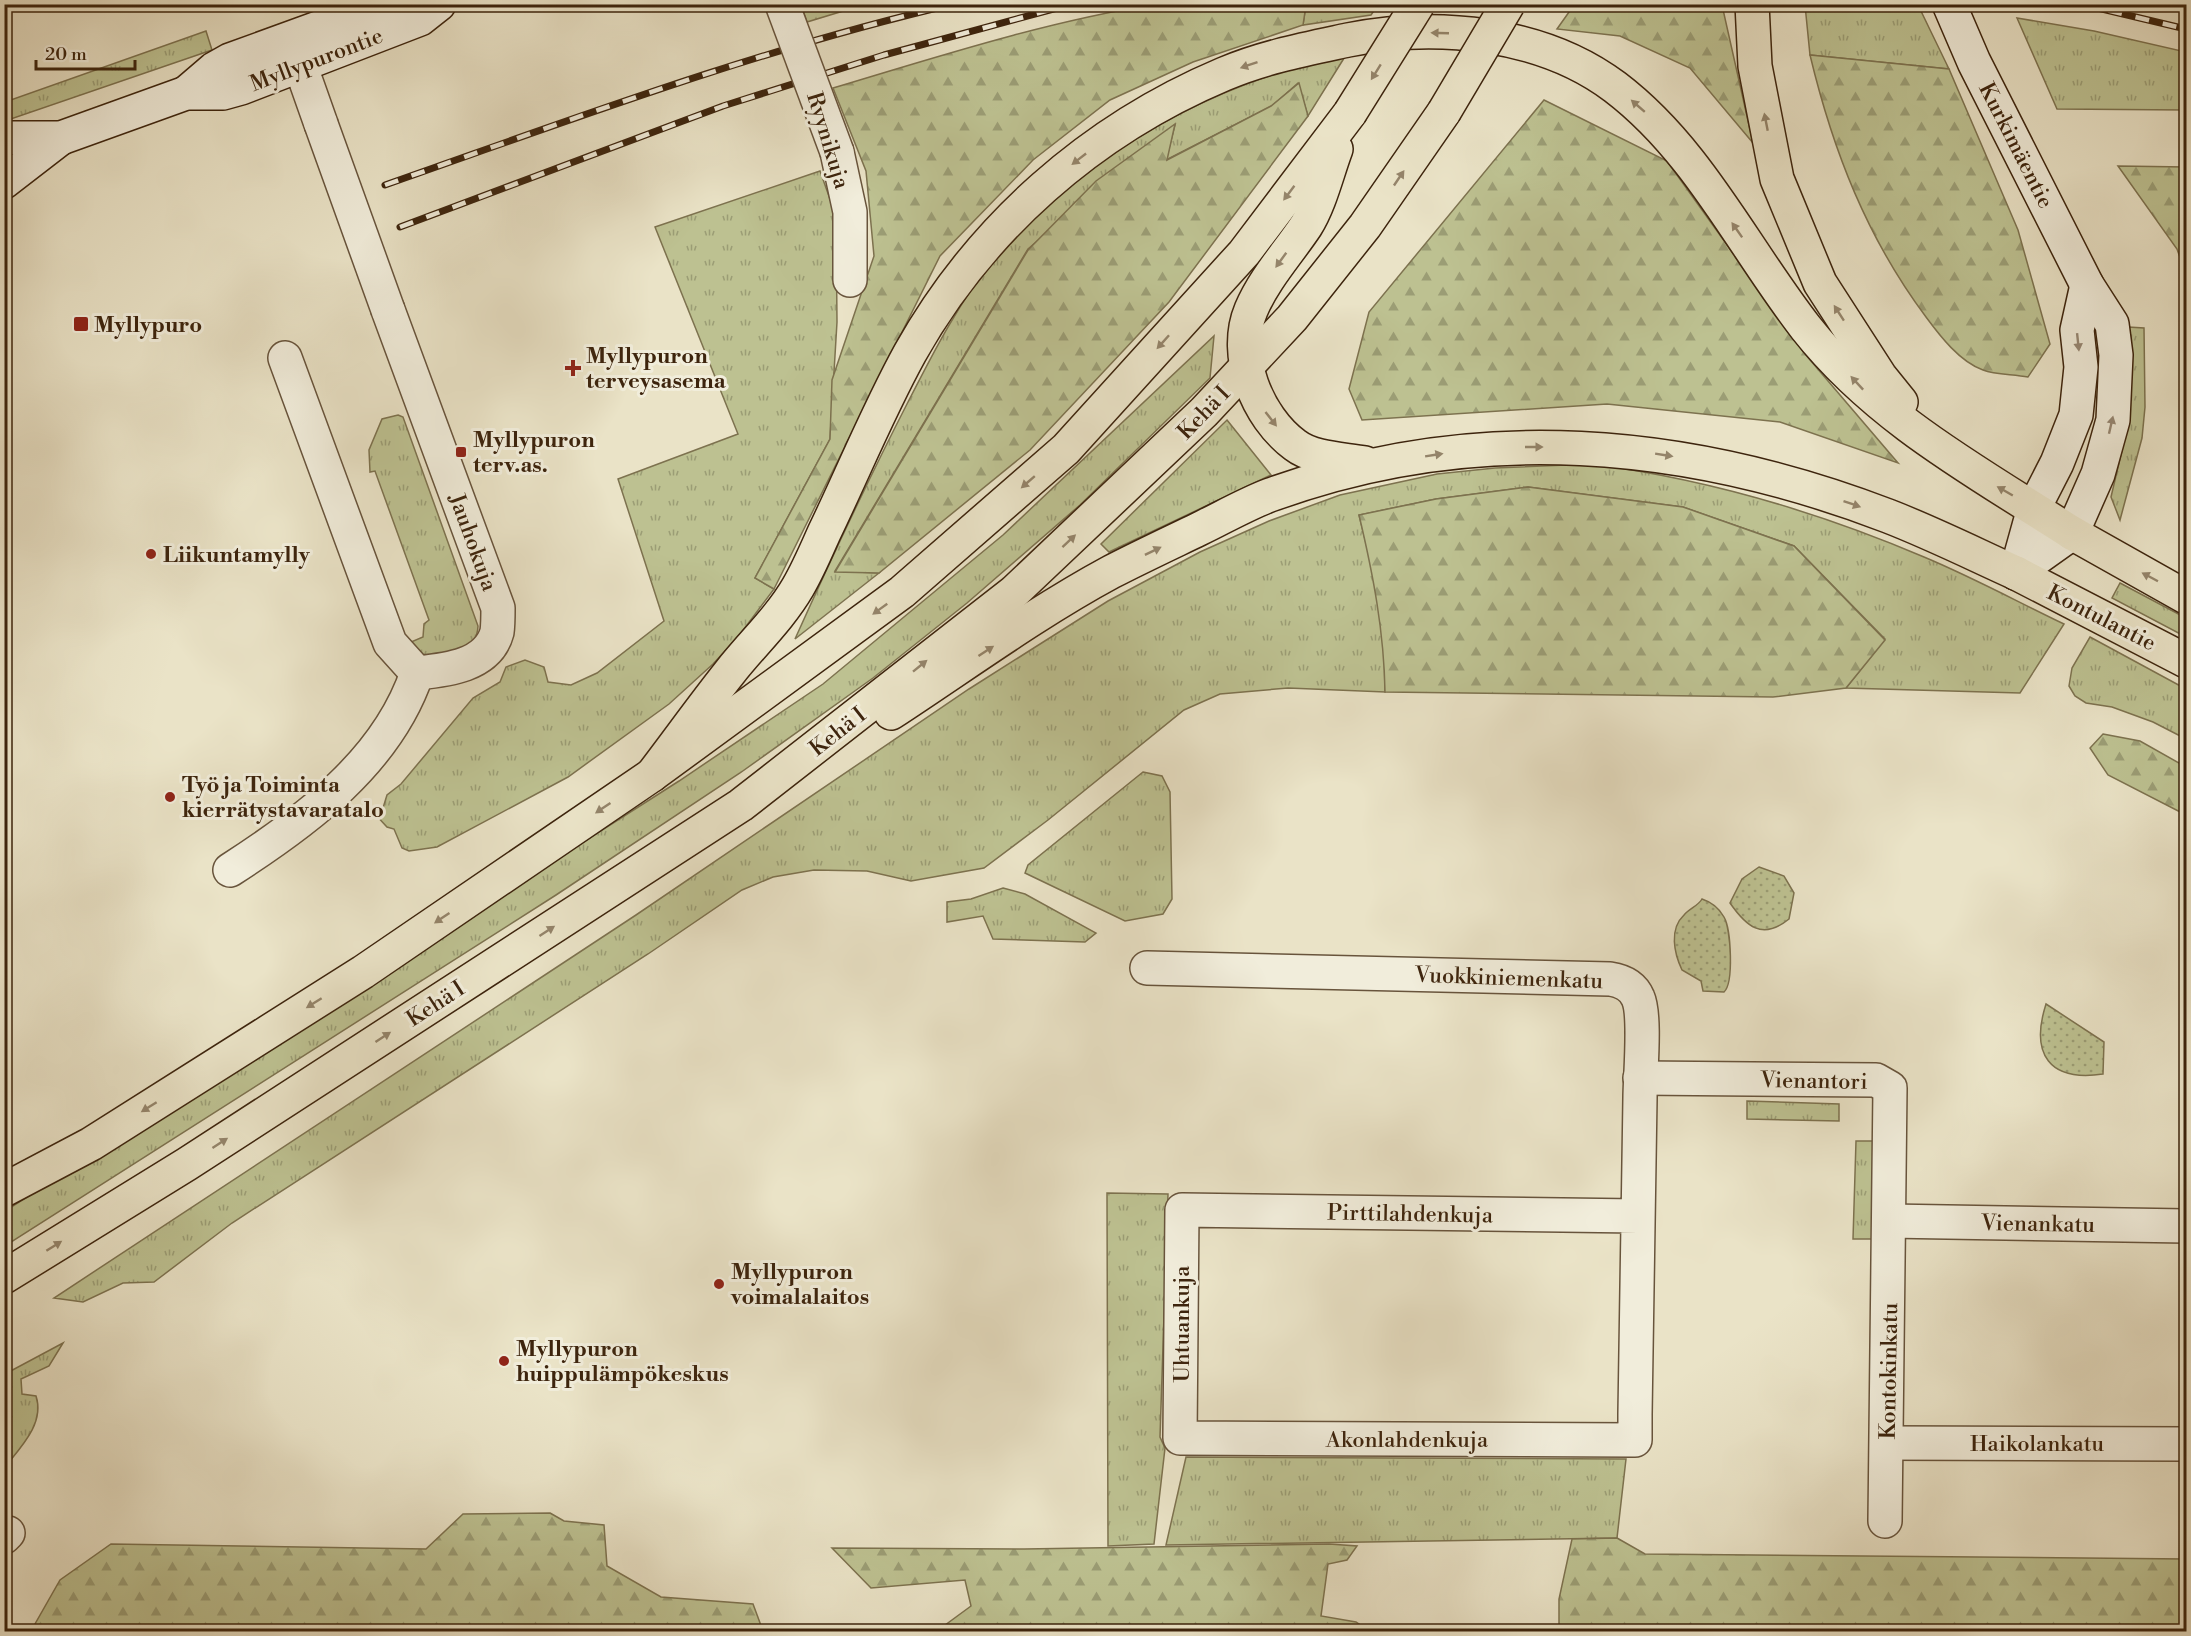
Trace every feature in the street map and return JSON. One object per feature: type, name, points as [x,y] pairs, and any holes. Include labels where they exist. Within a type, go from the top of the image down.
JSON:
[{"type":"main road","points":[[4,1190],[91,1144],[363,972],[652,775],[902,592],[1066,449],[1244,253],[1350,113],[1418,4]]},
{"type":"main road","name":"Kehä I","points":[[4,1277],[188,1164],[741,805],[1014,592],[1135,480],[1247,367],[1313,293],[1365,226],[1444,112],[1508,4]]},
{"type":"main road","points":[[1752,4],[1755,66],[1777,179],[1820,283],[1880,375],[1935,446]]},
{"type":"main road","points":[[652,775],[798,588],[909,356],[951,286],[1004,225],[1049,182],[1102,141],[1162,105],[1224,74],[1278,55],[1369,36],[1419,32],[1469,34],[1548,51],[1612,85],[1679,147],[1808,330],[1876,403],[1935,446],[2072,533],[2187,597]]},
{"type":"main road","points":[[1350,113],[1308,223],[1271,274],[1250,311],[1246,340],[1247,367],[1258,400],[1271,422],[1296,446],[1324,456],[1376,464]]},
{"type":"main road","name":"Kontulantie","points":[[1376,464],[1467,449],[1515,447],[1647,452],[1701,461],[1819,492],[1888,516],[2016,573],[2187,661]]},
{"type":"main road","points":[[741,805],[889,715],[1110,573],[1269,495],[1376,464]]},
{"type":"street","name":"Myllypurontie","points":[[296,51],[384,4]]},
{"type":"street","name":"Myllypurontie","points":[[4,182],[61,138],[186,93],[214,69],[230,60],[296,51],[420,19],[439,4]]},
{"type":"street","name":"Ryynikuja","points":[[782,4],[837,152],[850,212],[850,280]]},
{"type":"street","name":"Kurkimäentie","points":[[1948,4],[1974,62],[2087,285],[2112,324],[2116,377],[2113,420],[2098,474],[2072,533]]},
{"type":"street","name":"Jauhokuja","points":[[296,51],[388,310],[498,608],[497,632],[488,650],[470,663],[446,670],[417,673]]},
{"type":"street","name":"Myllypurontie","points":[[4,138],[61,138]]},
{"type":"street","points":[[2016,573],[2034,508],[2057,463],[2076,415],[2081,368],[2076,330],[2087,285]]},
{"type":"street","points":[[230,870],[310,815],[368,758],[392,727],[407,702],[417,673],[390,643],[285,358]]},
{"type":"street","points":[[2016,573],[2072,533]]},
{"type":"street","name":"Vuokkiniemenkatu","points":[[1147,968],[1622,981],[1632,988],[1639,999],[1640,1078],[1635,1440]]},
{"type":"street","name":"Vienantori","points":[[1640,1078],[1876,1080],[1890,1088],[1889,1221]]},
{"type":"street","name":"Pirttilahdenkuja","points":[[1182,1210],[1638,1216]]},
{"type":"street","name":"Uhtuankuja","points":[[1180,1438],[1182,1210]]},
{"type":"street","name":"Vienankatu","points":[[1889,1221],[2187,1226]]},
{"type":"street","name":"Kontokinkatu","points":[[1885,1521],[1889,1221]]},
{"type":"street","name":"Akonlahdenkuja","points":[[1180,1438],[1635,1440]]},
{"type":"street","name":"Haikolankatu","points":[[1887,1443],[2187,1444]]},
{"type":"green space","points":[[801,4],[863,5],[807,22]]},
{"type":"green space","points":[[1156,4],[1306,5],[1303,25],[1193,62],[1110,100],[1033,160],[940,256],[774,589],[755,578],[830,439],[832,380],[874,256],[866,171],[833,88],[1033,30]]},
{"type":"green space","points":[[1306,5],[1378,5],[1371,15],[1303,25]]},
{"type":"green space","points":[[1574,5],[1722,5],[1753,143],[1690,68],[1620,36],[1557,29]]},
{"type":"green space","points":[[1805,5],[1918,5],[1949,69],[1810,55]]},
{"type":"green space","points":[[2017,18],[2094,31],[2186,52],[2186,110],[2057,109]]},
{"type":"green space","points":[[206,31],[212,50],[5,121],[5,102]]},
{"type":"green space","points":[[1346,55],[1308,116],[1298,83],[1272,106],[1166,160],[1175,125],[1028,249],[835,571],[879,573],[795,639],[864,490],[928,364],[972,289],[1005,246],[1064,191],[1099,164],[1137,138],[1176,116],[1216,96],[1258,80]]},
{"type":"green space","points":[[1810,55],[1949,69],[2018,230],[2050,344],[2028,377],[1988,372],[1966,361],[1951,348],[1905,287],[1869,225],[1854,192],[1819,91]]},
{"type":"green space","points":[[1299,83],[1308,116],[1169,302],[1030,450],[879,573],[835,572],[1028,250],[1096,181],[1175,124],[1167,160],[1271,106]]},
{"type":"green space","points":[[1544,100],[1667,161],[1805,354],[1898,463],[1780,422],[1607,404],[1362,420],[1349,389],[1369,312]]},
{"type":"green space","points":[[2118,166],[2186,167],[2186,274],[2177,249]]},
{"type":"green space","points":[[820,171],[836,216],[837,322],[830,439],[755,578],[774,589],[738,637],[713,664],[669,704],[568,777],[437,847],[409,851],[402,848],[394,829],[387,827],[374,813],[383,808],[387,795],[401,784],[473,698],[500,682],[506,667],[525,660],[544,667],[548,682],[571,685],[597,673],[664,621],[618,479],[738,434],[655,227]]},
{"type":"green space","points":[[2128,327],[2144,328],[2145,407],[2142,438],[2120,520],[2111,497],[2124,442]]},
{"type":"green space","points":[[1214,336],[1210,378],[1080,505],[967,603],[873,678],[740,773],[556,895],[5,1246],[5,1211],[679,781],[823,684],[1003,535]]},
{"type":"green space","points":[[398,415],[403,417],[478,626],[473,643],[467,649],[452,657],[427,663],[411,642],[423,637],[424,624],[429,620],[375,471],[370,472],[369,450],[382,419]]},
{"type":"green space","points":[[1227,420],[1271,475],[1109,552],[1101,544]]},
{"type":"green space","points":[[1591,464],[1677,478],[1802,511],[1924,557],[2064,624],[2020,693],[1846,688],[1885,639],[1794,546],[1683,507],[1528,487],[1436,499],[1359,515],[1375,579],[1384,647],[1385,692],[1288,688],[1220,694],[1184,710],[1048,820],[984,868],[911,881],[867,871],[814,870],[773,877],[742,890],[648,954],[232,1223],[154,1282],[123,1283],[83,1302],[54,1298],[636,915],[969,689],[1108,601],[1200,552],[1269,521],[1340,495],[1437,474],[1495,468]]},
{"type":"green space","points":[[1528,487],[1683,507],[1794,546],[1885,640],[1846,688],[1773,697],[1385,692],[1377,603],[1359,515],[1436,499]]},
{"type":"green space","points":[[2120,583],[2186,618],[2186,637],[2112,598]]},
{"type":"green space","points":[[2090,637],[2186,689],[2186,739],[2153,722],[2112,707],[2086,703],[2075,696],[2069,686],[2072,668]]},
{"type":"green space","points":[[2103,734],[2140,741],[2186,767],[2186,815],[2108,775],[2090,748]]},
{"type":"green space","points":[[1143,772],[1162,776],[1170,792],[1172,899],[1163,914],[1125,921],[1025,873],[1028,865]]},
{"type":"green space","points":[[1759,867],[1784,876],[1794,893],[1789,919],[1771,929],[1755,928],[1742,918],[1730,903],[1742,879]]},
{"type":"green space","points":[[1003,888],[1025,894],[1096,933],[1085,942],[993,939],[983,916],[947,922],[947,902],[971,899]]},
{"type":"green space","points":[[1702,899],[1717,908],[1726,923],[1730,944],[1730,967],[1724,992],[1703,991],[1701,981],[1682,970],[1677,956],[1674,941],[1676,927],[1684,915]]},
{"type":"green space","points":[[2046,1004],[2104,1042],[2103,1074],[2069,1073],[2057,1069],[2048,1061],[2041,1037]]},
{"type":"green space","points":[[1747,1101],[1839,1104],[1839,1121],[1747,1119]]},
{"type":"green space","points":[[1856,1141],[1876,1141],[1873,1239],[1853,1239]]},
{"type":"green space","points":[[1107,1193],[1168,1194],[1160,1437],[1165,1448],[1154,1544],[1108,1546]]},
{"type":"green space","points":[[63,1343],[49,1366],[21,1379],[22,1394],[36,1396],[37,1416],[30,1434],[5,1467],[5,1374]]},
{"type":"green space","points":[[1186,1457],[1626,1459],[1617,1538],[1166,1545]]},
{"type":"green space","points":[[550,1513],[564,1521],[604,1525],[607,1566],[661,1597],[753,1604],[763,1631],[31,1631],[60,1580],[111,1544],[426,1549],[463,1514]]},
{"type":"green space","points":[[1617,1538],[1645,1554],[2186,1559],[2186,1631],[1559,1631],[1559,1599],[1572,1539]]},
{"type":"green space","points":[[1329,1544],[1357,1546],[1347,1560],[1328,1564],[1321,1616],[1356,1622],[1369,1631],[937,1631],[971,1606],[965,1580],[871,1588],[832,1548],[1024,1549]]},
{"type":"railway","points":[[385,185],[738,64],[810,42],[954,4]]},
{"type":"railway","points":[[400,227],[723,106],[884,55],[1072,4]]},
{"type":"railway","points":[[2081,4],[2186,29]]},
{"type":"place","name":"Myllypuro","points":[[81,324]]},
{"type":"place","name":"Myllypuron terveysasema","points":[[573,368]]},
{"type":"place","name":"Myllypuron terv.as.","points":[[461,452]]},
{"type":"place","name":"Liikuntamylly","points":[[151,554]]},
{"type":"place","name":"Työ ja Toiminta kierrätystavaratalo","points":[[170,797]]},
{"type":"place","name":"Myllypuron voimalalaitos","points":[[719,1284]]},
{"type":"place","name":"Myllypuron huippulämpökeskus","points":[[504,1361]]}]
